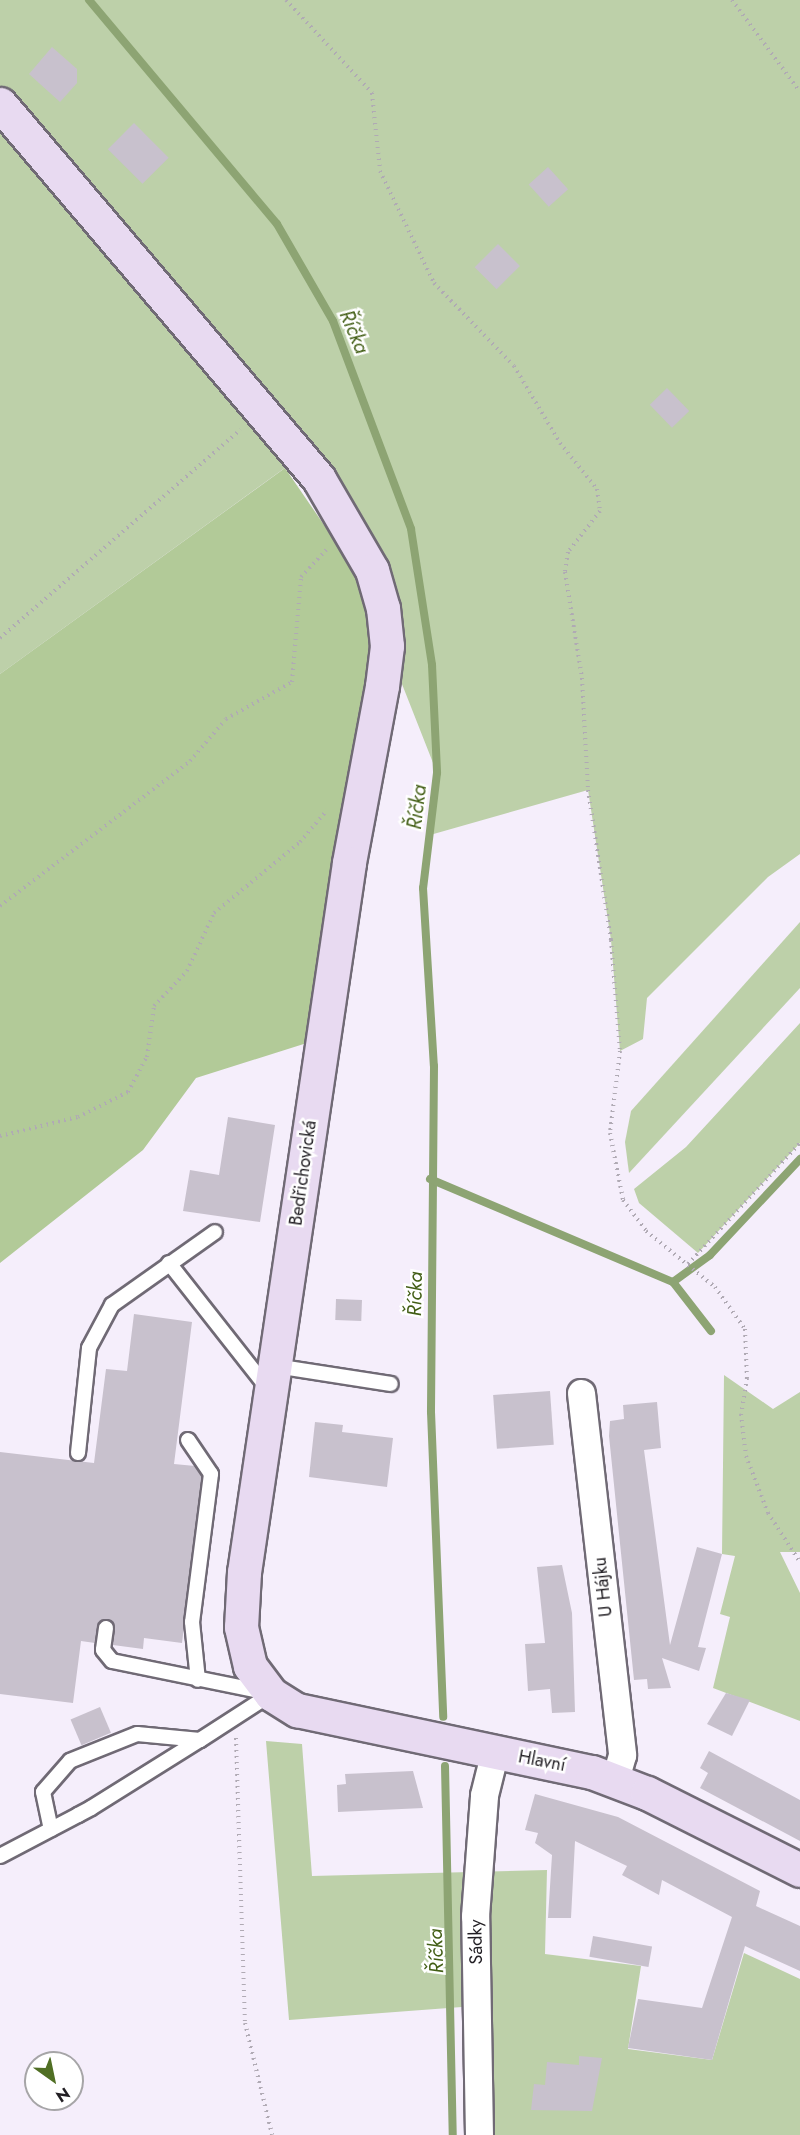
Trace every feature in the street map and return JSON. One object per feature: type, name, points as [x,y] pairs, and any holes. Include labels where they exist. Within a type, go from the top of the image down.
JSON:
[{"type":"street","points":[[0,104],[319,479],[348,526]]},
{"type":"street","name":"Bedřichovická","points":[[271,1694],[250,1666],[241,1627],[273,1379],[349,863],[387,646],[372,570],[348,526]]},
{"type":"street","name":"U Hájku","points":[[581,1393],[622,1755],[615,1780]]},
{"type":"street","name":"Hlavní","points":[[271,1694],[315,1716],[495,1751],[615,1780],[800,1870]]},
{"type":"street","name":"Sádky","points":[[479,2135],[475,1916],[484,1795],[495,1751]]},
{"type":"lane","points":[[78,1453],[92,1343],[117,1299],[215,1233]]},
{"type":"lane","points":[[170,1263],[273,1379],[391,1384]]},
{"type":"lane","points":[[188,1440],[212,1474],[192,1622],[198,1680]]},
{"type":"lane","points":[[106,1628],[103,1650],[112,1661],[271,1694]]},
{"type":"lane","points":[[0,1856],[51,1829],[200,1740],[271,1694]]},
{"type":"lane","points":[[51,1829],[43,1792],[70,1761],[137,1734],[200,1740]]},
{"type":"path","points":[[286,0],[372,93],[380,171],[434,283],[514,366],[560,443],[597,489],[600,511],[568,552],[565,572],[582,678],[588,790],[611,940],[621,1051],[610,1133],[623,1200],[646,1231],[715,1287],[745,1329],[747,1378],[741,1414],[746,1456],[768,1513],[800,1562]]},
{"type":"path","points":[[732,0],[800,92]]},
{"type":"path","points":[[0,638],[261,412]]},
{"type":"path","points":[[0,906],[182,768],[226,719],[292,682],[301,577],[348,526]]},
{"type":"path","points":[[0,1136],[78,1117],[128,1092],[147,1057],[153,1006],[187,971],[214,914],[300,842],[331,806]]},
{"type":"path","points":[[688,1265],[800,1143]]},
{"type":"path","points":[[236,1717],[245,2022],[272,2135]]},
{"type":"green space","points":[[0,0],[800,0],[800,854],[768,877],[647,998],[643,1039],[620,1051],[611,940],[588,790],[430,835],[437,773],[387,646],[300,457],[0,674]]},
{"type":"green space","points":[[285,468],[359,576],[371,615],[374,663],[310,1042],[196,1078],[143,1150],[0,1263],[0,674]]},
{"type":"green space","points":[[800,922],[800,988],[629,1173],[625,1142],[631,1111]]},
{"type":"green space","points":[[800,1023],[800,1143],[698,1253],[639,1203],[634,1189],[686,1147]]},
{"type":"green space","points":[[724,1375],[773,1409],[800,1392],[800,1552],[780,1552],[800,1593],[800,1721],[713,1688],[730,1617],[720,1614],[735,1556],[722,1554]]},
{"type":"green space","points":[[266,1741],[302,1744],[312,1876],[547,1870],[545,1954],[641,1966],[628,2049],[712,2060],[744,1953],[800,1979],[800,2135],[483,2135],[475,2006],[289,2020]]},
{"type":"building","points":[[52,47],[77,69],[77,83],[60,102],[29,74]]},
{"type":"building","points":[[134,123],[169,158],[142,184],[108,149]]},
{"type":"building","points":[[548,167],[568,189],[549,207],[529,184]]},
{"type":"building","points":[[498,244],[520,266],[497,289],[475,267]]},
{"type":"building","points":[[667,388],[689,411],[672,428],[650,405]]},
{"type":"building","points":[[228,1117],[275,1125],[260,1222],[183,1211],[190,1170],[219,1175]]},
{"type":"building","points":[[336,1299],[362,1300],[361,1321],[335,1320]]},
{"type":"building","points":[[134,1314],[192,1322],[174,1464],[195,1466],[202,1476],[182,1643],[144,1638],[143,1649],[113,1645],[114,1625],[103,1620],[95,1643],[81,1641],[73,1703],[0,1694],[0,1452],[94,1463],[106,1369],[127,1371]]},
{"type":"building","points":[[550,1391],[554,1445],[497,1449],[493,1395]]},
{"type":"building","points":[[657,1402],[661,1448],[644,1450],[670,1645],[697,1547],[722,1554],[698,1647],[706,1648],[699,1671],[662,1658],[671,1688],[648,1689],[647,1679],[634,1680],[609,1436],[610,1421],[624,1419],[623,1405]]},
{"type":"building","points":[[315,1422],[343,1425],[342,1432],[393,1438],[387,1487],[309,1477]]},
{"type":"building","points":[[562,1565],[572,1613],[575,1712],[552,1713],[550,1689],[528,1691],[525,1644],[545,1643],[537,1567]]},
{"type":"building","points":[[726,1693],[750,1700],[732,1736],[707,1724]]},
{"type":"building","points":[[100,1707],[111,1733],[81,1745],[71,1720]]},
{"type":"building","points":[[709,1751],[800,1800],[800,1841],[700,1788],[708,1773],[700,1768]]},
{"type":"building","points":[[413,1771],[423,1808],[338,1812],[337,1785],[346,1784],[345,1774]]},
{"type":"building","points":[[535,1794],[618,1817],[760,1891],[756,1906],[800,1926],[800,1971],[745,1946],[712,2060],[628,2048],[638,1999],[702,2008],[732,1917],[662,1880],[659,1895],[622,1875],[627,1866],[575,1841],[571,1918],[548,1918],[552,1855],[535,1843],[538,1833],[525,1830]]},
{"type":"building","points":[[593,1936],[652,1946],[648,1967],[589,1957]]},
{"type":"building","points":[[579,2056],[602,2058],[592,2111],[531,2110],[534,2084],[545,2085],[547,2062],[579,2065]]},
{"type":"waterway","name":"Říčka","points":[[89,0],[277,224],[333,321],[411,529],[432,665],[437,773],[423,888],[434,1066],[431,1412],[443,1717]]},
{"type":"waterway","points":[[673,1282],[710,1255],[800,1159]]},
{"type":"waterway","points":[[430,1179],[673,1282],[711,1331]]},
{"type":"waterway","name":"Říčka","points":[[445,1766],[453,2135]]}]
